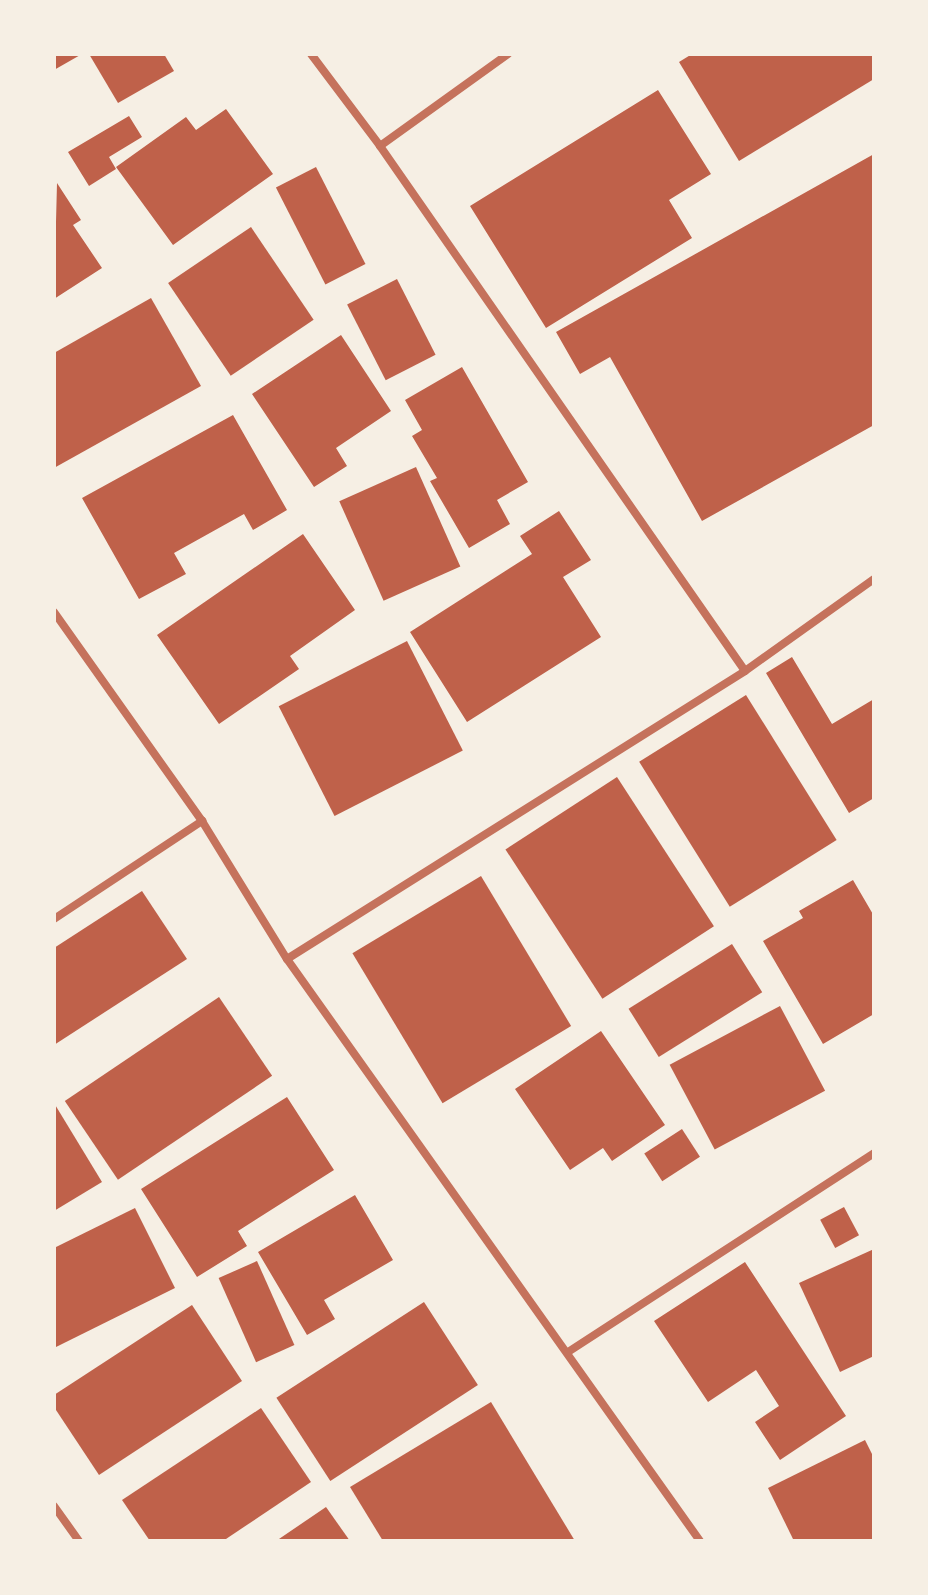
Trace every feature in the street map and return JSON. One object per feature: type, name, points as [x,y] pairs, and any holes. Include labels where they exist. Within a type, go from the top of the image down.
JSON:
[{"type":"street","points":[[311,54],[380,146],[745,671]]},
{"type":"street","points":[[380,146],[508,54]]},
{"type":"street","points":[[287,959],[745,671],[874,579]]},
{"type":"street","points":[[54,612],[202,821],[287,959],[700,1541]]},
{"type":"street","points":[[54,919],[202,821]]},
{"type":"street","points":[[568,1352],[874,1153]]},
{"type":"street","points":[[54,1506],[79,1541]]},
{"type":"building","points":[[54,54],[82,54],[54,70]]},
{"type":"building","points":[[89,54],[164,54],[174,71],[118,103]]},
{"type":"building","points":[[692,54],[874,54],[874,79],[739,161],[679,62]]},
{"type":"building","points":[[658,90],[711,174],[669,200],[692,238],[546,328],[470,206]]},
{"type":"building","points":[[226,109],[273,174],[173,245],[116,167],[186,117],[196,130]]},
{"type":"building","points":[[129,116],[142,137],[109,157],[116,169],[89,186],[68,152]]},
{"type":"building","points":[[874,154],[874,425],[702,521],[610,357],[580,374],[556,332]]},
{"type":"building","points":[[316,167],[365,264],[325,285],[276,187]]},
{"type":"building","points":[[57,183],[81,220],[73,225],[102,268],[54,299]]},
{"type":"building","points":[[251,227],[314,320],[231,376],[168,283]]},
{"type":"building","points":[[397,279],[436,355],[386,380],[347,304]]},
{"type":"building","points":[[151,298],[201,386],[54,468],[54,353]]},
{"type":"building","points":[[341,335],[391,411],[336,448],[347,466],[314,487],[252,394]]},
{"type":"building","points":[[462,367],[528,482],[497,500],[510,524],[469,548],[430,481],[437,478],[412,436],[422,430],[405,400]]},
{"type":"building","points":[[233,415],[287,510],[253,530],[244,514],[174,553],[186,574],[139,599],[82,498]]},
{"type":"building","points":[[416,467],[460,567],[384,601],[339,501]]},
{"type":"building","points":[[559,511],[591,560],[563,577],[601,637],[467,722],[410,632],[532,554],[520,536]]},
{"type":"building","points":[[303,534],[355,610],[290,656],[299,669],[219,724],[157,635]]},
{"type":"building","points":[[407,641],[463,751],[335,816],[279,706]]},
{"type":"building","points":[[792,657],[832,724],[874,699],[874,798],[849,813],[766,673]]},
{"type":"building","points":[[746,695],[837,840],[730,907],[639,762]]},
{"type":"building","points":[[617,777],[714,926],[602,999],[505,849]]},
{"type":"building","points":[[481,876],[571,1026],[443,1103],[352,953]]},
{"type":"building","points":[[853,880],[874,916],[874,1014],[823,1044],[763,941],[803,918],[799,911]]},
{"type":"building","points":[[142,891],[187,959],[54,1045],[54,948]]},
{"type":"building","points":[[732,944],[762,992],[659,1057],[629,1009]]},
{"type":"building","points":[[219,997],[272,1076],[118,1180],[65,1101]]},
{"type":"building","points":[[780,1006],[825,1091],[715,1149],[670,1065]]},
{"type":"building","points":[[601,1031],[665,1125],[612,1161],[603,1148],[570,1170],[515,1089]]},
{"type":"building","points":[[287,1097],[334,1170],[238,1231],[247,1246],[197,1277],[141,1189]]},
{"type":"building","points":[[54,1103],[102,1182],[54,1211]]},
{"type":"building","points":[[682,1129],[700,1157],[662,1181],[644,1154]]},
{"type":"building","points":[[355,1195],[393,1260],[324,1300],[335,1319],[307,1335],[258,1252]]},
{"type":"building","points":[[844,1207],[859,1235],[835,1248],[820,1220]]},
{"type":"building","points":[[135,1208],[175,1288],[54,1348],[54,1248]]},
{"type":"building","points":[[874,1249],[874,1356],[840,1372],[799,1283]]},
{"type":"building","points":[[257,1261],[294,1345],[256,1362],[219,1278]]},
{"type":"building","points":[[745,1262],[846,1416],[780,1460],[755,1422],[779,1406],[756,1370],[708,1402],[654,1321]]},
{"type":"building","points":[[424,1302],[478,1385],[330,1481],[276,1398]]},
{"type":"building","points":[[192,1305],[242,1381],[99,1475],[54,1407],[54,1395]]},
{"type":"building","points":[[491,1402],[575,1541],[383,1541],[350,1487]]},
{"type":"building","points":[[261,1408],[311,1482],[223,1541],[150,1541],[122,1500]]},
{"type":"building","points":[[865,1440],[874,1458],[874,1541],[794,1541],[768,1488]]},
{"type":"building","points":[[326,1507],[350,1541],[276,1541]]}]
